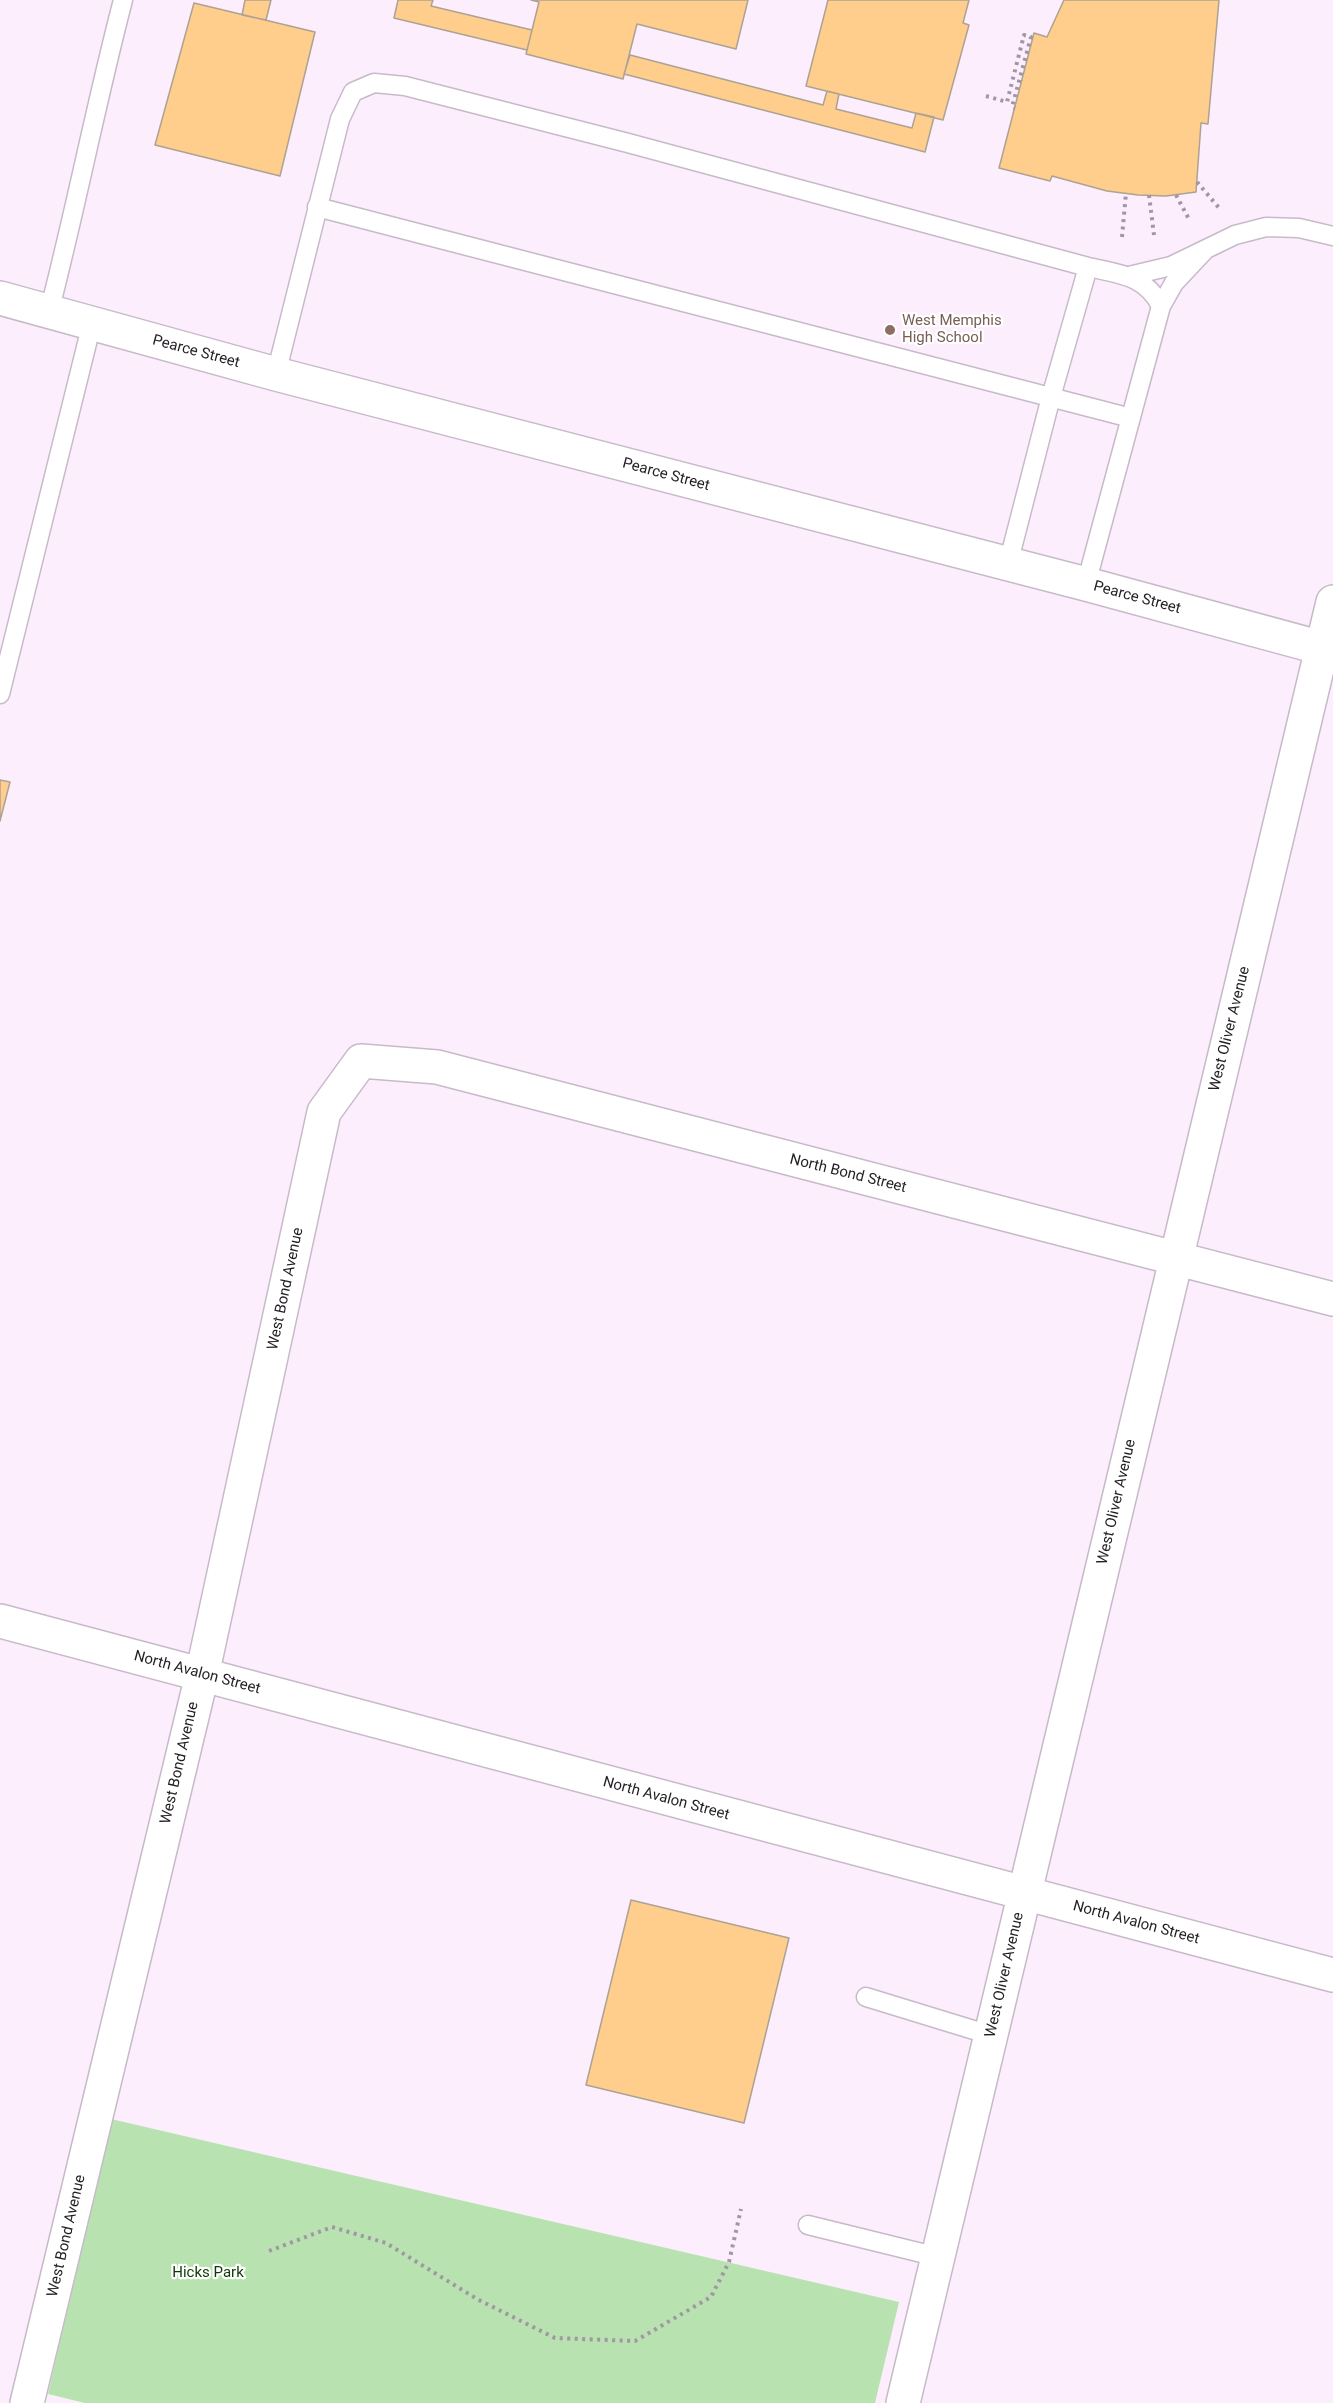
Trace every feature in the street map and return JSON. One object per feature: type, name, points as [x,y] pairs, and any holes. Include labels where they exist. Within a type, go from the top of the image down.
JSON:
[{"type":"street","name":"Pearce Street","points":[[0,298],[276,374],[1086,584],[1328,650]]},
{"type":"street","name":"West Oliver Avenue","points":[[903,2403],[1175,1258],[1328,650],[1333,602]]},
{"type":"street","name":"North Bond Street","points":[[361,1061],[437,1067],[1333,1299]]},
{"type":"street","name":"West Bond Avenue","points":[[27,2403],[202,1675],[324,1112],[361,1061]]},
{"type":"street","name":"North Avalon Street","points":[[0,1621],[1333,1975]]},
{"type":"lane","points":[[49,312],[68,240],[102,81],[123,0]]},
{"type":"lane","points":[[276,374],[340,119],[353,92],[374,83],[405,86],[628,143],[1088,267],[1129,276],[1145,284],[1154,293],[1161,306]]},
{"type":"lane","points":[[317,207],[1131,418]]},
{"type":"lane","points":[[1129,276],[1171,266],[1235,235],[1266,227],[1299,228],[1333,236]]},
{"type":"lane","points":[[1086,584],[1161,306],[1174,283],[1204,252]]},
{"type":"lane","points":[[1008,564],[1051,397],[1088,267]]},
{"type":"lane","points":[[0,694],[92,323]]},
{"type":"lane","points":[[866,1997],[990,2035]]},
{"type":"lane","points":[[808,2225],[938,2257]]},
{"type":"path","points":[[986,96],[1007,102],[1024,35],[1031,37],[1012,107],[1015,108]]},
{"type":"path","points":[[1197,182],[1222,211]]},
{"type":"path","points":[[1122,237],[1126,193]]},
{"type":"path","points":[[1149,195],[1154,235]]},
{"type":"path","points":[[1176,195],[1192,224]]},
{"type":"path","points":[[269,2251],[332,2227],[386,2243],[477,2299],[555,2338],[635,2341],[711,2297],[729,2262],[741,2209]]},
{"type":"green space","name":"Hicks Park","points":[[111,2119],[899,2302],[875,2403],[85,2403],[48,2394]]},
{"type":"building","points":[[245,0],[271,0],[266,20],[242,15]]},
{"type":"building","points":[[398,0],[433,0],[431,6],[532,30],[527,50],[394,18]]},
{"type":"building","points":[[531,0],[748,0],[736,49],[637,24],[623,79],[526,54],[539,2]]},
{"type":"building","points":[[828,0],[969,0],[963,23],[969,25],[943,120],[806,86]]},
{"type":"building","points":[[1064,0],[1219,0],[1208,124],[1201,123],[1196,192],[1166,196],[1138,195],[1107,191],[1052,176],[1050,181],[999,168],[1034,33],[1047,37]]},
{"type":"building","points":[[194,3],[315,32],[280,176],[155,145]]},
{"type":"building","points":[[630,55],[823,105],[827,91],[839,94],[836,109],[912,128],[916,113],[934,117],[925,152],[624,74]]},
{"type":"building","points":[[0,780],[10,782],[0,821]]},
{"type":"building","points":[[631,1900],[789,1938],[744,2123],[586,2085]]},
{"type":"place","name":"West Memphis High School","points":[[890,330]]}]
